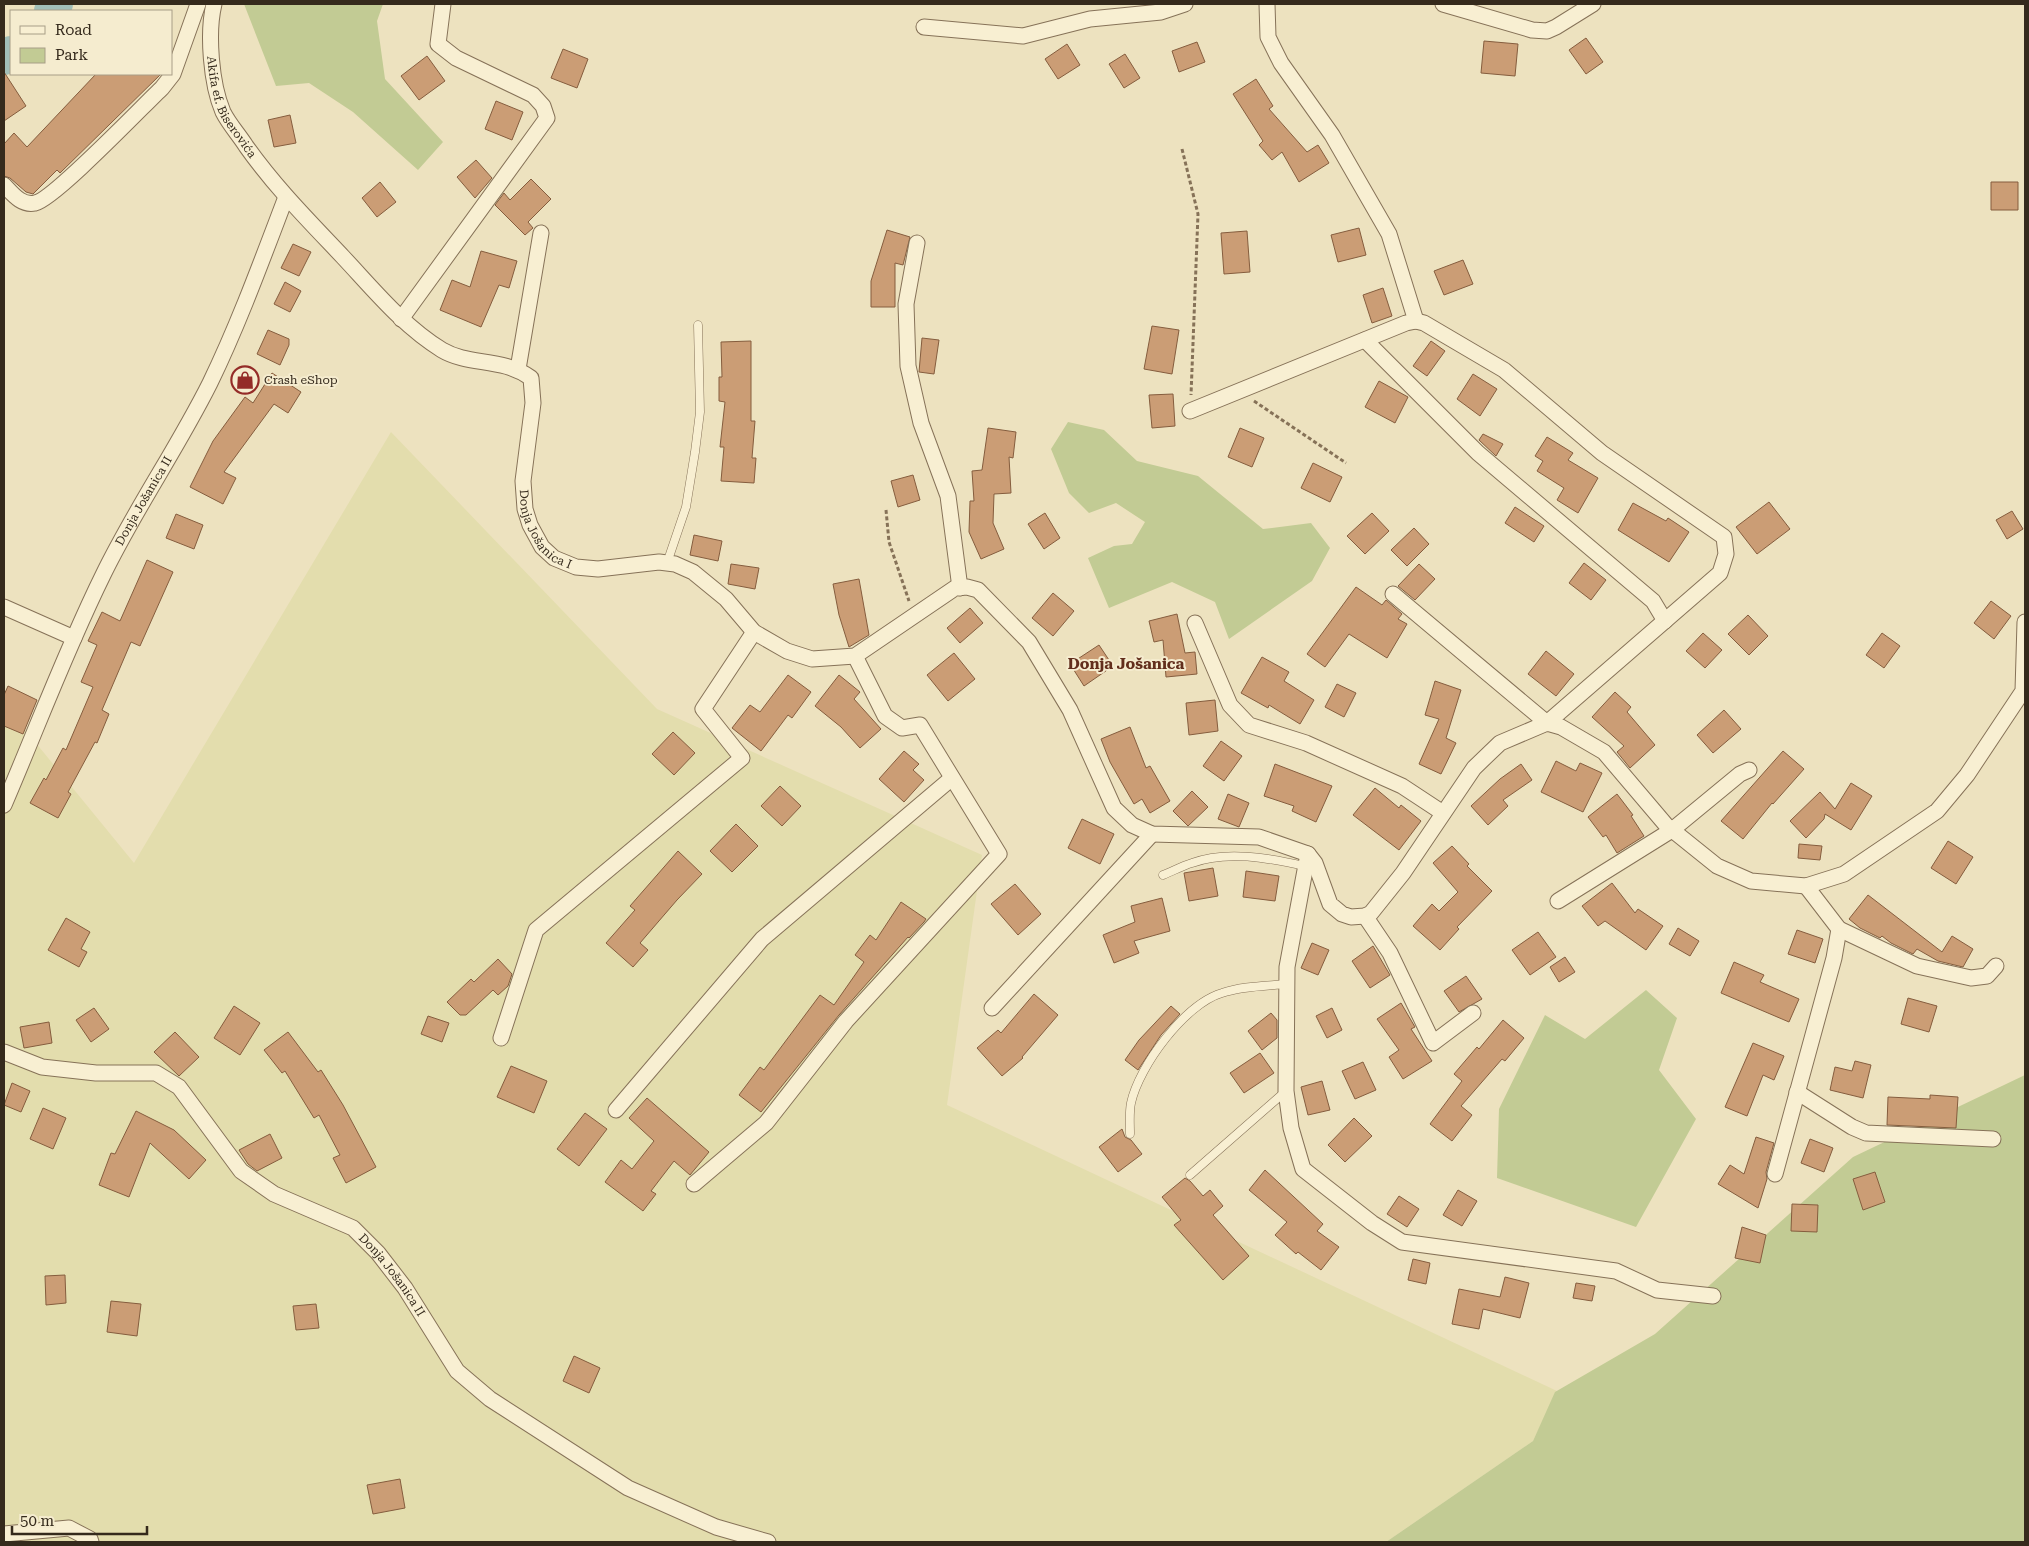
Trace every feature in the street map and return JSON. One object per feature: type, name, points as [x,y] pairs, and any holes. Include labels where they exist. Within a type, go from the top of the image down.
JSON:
[{"type":"street","points":[[4,185],[24,203],[34,204],[42,201],[61,185],[162,88],[173,74],[198,4]]},
{"type":"street","name":"Akifa ef. Biserovića","points":[[214,4],[211,41],[214,75],[223,111],[264,171],[286,197]]},
{"type":"street","points":[[401,319],[547,118],[544,106],[533,95],[456,58],[438,44],[443,4]]},
{"type":"street","points":[[924,27],[1023,36],[1090,19],[1161,12],[1185,4]]},
{"type":"street","points":[[1267,4],[1268,37],[1281,63],[1332,135],[1389,234],[1416,321]]},
{"type":"street","points":[[1442,4],[1532,30],[1546,31],[1592,4]]},
{"type":"street","points":[[286,197],[401,319],[444,351],[518,368],[541,233]]},
{"type":"street","name":"Donja Jošanica II","points":[[4,805],[103,574],[139,506],[209,384],[240,316],[286,197]]},
{"type":"street","points":[[917,243],[906,304],[908,366],[921,423],[948,496],[960,588]]},
{"type":"street","points":[[694,1184],[766,1123],[846,1021],[999,854],[920,725],[902,728],[885,716],[855,656],[943,595],[967,586],[978,590],[1029,642],[1070,710],[1114,808],[1132,825],[1152,834],[1259,837],[1315,863],[1330,904],[1342,914],[1365,916],[1371,913],[1402,873],[1474,768],[1500,743],[1547,723],[1720,573],[1726,554],[1724,537],[1602,453],[1504,370],[1424,323],[1416,321],[1365,340],[1190,411]]},
{"type":"street","points":[[1365,340],[1478,453],[1653,601],[1665,621]]},
{"type":"street","name":"Donja Jošanica I","points":[[518,368],[531,378],[533,403],[523,481],[525,509],[530,525],[542,547],[554,558],[576,567],[598,569],[660,562],[675,564],[693,572],[726,600],[754,632],[787,651],[812,659],[855,656]]},
{"type":"street","points":[[1393,594],[1547,723],[1561,728],[1604,752],[1672,830],[1718,866],[1751,881],[1806,886],[1844,874],[1937,811],[1967,775],[2024,691],[2025,622]]},
{"type":"street","points":[[4,607],[74,638]]},
{"type":"street","points":[[1195,624],[1230,705],[1249,724],[1306,743],[1402,786],[1444,813]]},
{"type":"street","points":[[502,1038],[536,930],[742,758],[703,709],[754,632]]},
{"type":"street","points":[[1558,901],[1672,830],[1740,774],[1749,770]]},
{"type":"street","points":[[616,1110],[762,939],[952,778]]},
{"type":"street","points":[[992,1008],[1152,834]]},
{"type":"street","points":[[1306,860],[1287,967],[1286,1092],[1291,1128],[1304,1169],[1372,1223],[1402,1242],[1616,1271],[1656,1290],[1713,1296]]},
{"type":"street","points":[[1806,886],[1839,929],[1910,963],[1971,978],[1987,976],[1996,966]]},
{"type":"street","points":[[1365,916],[1390,953],[1433,1043],[1472,1013]]},
{"type":"street","points":[[1775,1174],[1834,958],[1839,929]]},
{"type":"street","name":"Donja Jošanica II","points":[[4,1052],[42,1067],[96,1073],[156,1074],[179,1087],[241,1171],[274,1194],[353,1228],[378,1253],[405,1288],[456,1371],[490,1399],[628,1488],[716,1527],[768,1542]]},
{"type":"street","points":[[1797,1092],[1852,1127],[1866,1133],[1993,1139]]},
{"type":"street","points":[[4,1534],[69,1528],[90,1539],[91,1542]]},
{"type":"lane","points":[[667,563],[686,507],[695,452],[700,412],[698,325]]},
{"type":"lane","points":[[1163,875],[1193,862],[1214,858],[1252,857],[1306,860]]},
{"type":"lane","points":[[1130,1134],[1131,1104],[1140,1077],[1161,1045],[1193,1010],[1220,993],[1287,984]]},
{"type":"lane","points":[[1190,1175],[1286,1092]]},
{"type":"path","points":[[1182,149],[1198,214],[1190,411]]},
{"type":"path","points":[[1239,391],[1346,463]]},
{"type":"path","points":[[886,510],[890,542],[914,616]]},
{"type":"shaded area","points":[[391,432],[657,709],[982,855],[947,1105],[1557,1391],[1533,1441],[1386,1542],[4,1542],[4,704],[134,863]]},
{"type":"green space","points":[[244,4],[383,4],[377,21],[385,79],[443,142],[418,170],[353,112],[309,83],[276,86]]},
{"type":"green space","points":[[1068,422],[1104,430],[1137,461],[1198,476],[1263,529],[1311,523],[1330,548],[1312,581],[1229,639],[1215,602],[1172,582],[1109,608],[1088,558],[1114,546],[1132,544],[1145,522],[1116,503],[1089,513],[1069,493],[1051,449]]},
{"type":"green space","points":[[1646,990],[1677,1018],[1659,1070],[1696,1119],[1636,1227],[1497,1178],[1499,1109],[1545,1015],[1585,1039]]},
{"type":"green space","points":[[2025,1075],[2025,1542],[1386,1542],[1533,1441],[1555,1392],[1655,1334],[1853,1157]]},
{"type":"building","points":[[1586,38],[1603,62],[1586,74],[1569,50]]},
{"type":"building","points":[[1484,41],[1518,44],[1515,76],[1481,73]]},
{"type":"building","points":[[1197,42],[1205,62],[1179,72],[1172,51]]},
{"type":"building","points":[[1067,44],[1080,65],[1058,79],[1045,59]]},
{"type":"building","points":[[563,49],[588,59],[577,88],[551,78]]},
{"type":"building","points":[[1125,54],[1140,78],[1124,88],[1109,64]]},
{"type":"building","points":[[427,56],[445,81],[419,100],[401,76]]},
{"type":"building","points":[[4,72],[26,106],[4,121]]},
{"type":"building","points":[[95,75],[160,75],[60,173],[57,170],[33,194],[26,192],[10,178],[4,176],[4,144],[14,133],[27,147]]},
{"type":"building","points":[[1256,79],[1273,106],[1269,109],[1307,152],[1318,145],[1329,163],[1299,182],[1282,152],[1272,160],[1259,145],[1263,141],[1233,94]]},
{"type":"building","points":[[496,101],[523,112],[512,140],[485,129]]},
{"type":"building","points":[[290,115],[296,143],[274,147],[268,120]]},
{"type":"building","points":[[476,160],[492,178],[475,198],[457,177]]},
{"type":"building","points":[[531,179],[551,199],[528,222],[533,228],[525,235],[495,205],[504,193],[510,200]]},
{"type":"building","points":[[380,182],[396,202],[377,217],[362,198]]},
{"type":"building","points":[[1991,182],[2018,182],[2018,210],[1991,210]]},
{"type":"building","points":[[1359,228],[1366,255],[1338,262],[1331,235]]},
{"type":"building","points":[[887,230],[910,237],[903,265],[895,263],[895,307],[871,307],[871,281]]},
{"type":"building","points":[[1247,231],[1250,272],[1224,274],[1221,233]]},
{"type":"building","points":[[293,244],[311,252],[299,276],[281,268]]},
{"type":"building","points":[[481,251],[517,261],[509,288],[499,285],[481,327],[440,310],[452,280],[470,287]]},
{"type":"building","points":[[1463,260],[1473,284],[1444,295],[1434,271]]},
{"type":"building","points":[[285,282],[301,291],[290,312],[274,304]]},
{"type":"building","points":[[1383,288],[1392,316],[1372,323],[1363,295]]},
{"type":"building","points":[[1152,326],[1179,330],[1172,374],[1144,369]]},
{"type":"building","points":[[268,330],[289,339],[289,345],[280,365],[257,354]]},
{"type":"building","points":[[922,338],[939,340],[934,374],[919,372]]},
{"type":"building","points":[[751,341],[751,421],[755,421],[752,458],[756,458],[754,483],[721,481],[724,447],[720,447],[725,402],[719,401],[719,377],[722,377],[721,342]]},
{"type":"building","points":[[1431,341],[1445,351],[1427,376],[1413,366]]},
{"type":"building","points":[[272,373],[301,392],[288,413],[274,404],[224,472],[236,478],[223,504],[190,487],[213,441],[245,397],[253,403]]},
{"type":"building","points":[[1473,374],[1497,389],[1480,416],[1457,399]]},
{"type":"building","points":[[1379,381],[1408,397],[1395,423],[1365,407]]},
{"type":"building","points":[[1173,394],[1175,426],[1152,428],[1149,395]]},
{"type":"building","points":[[988,428],[1016,432],[1013,458],[1009,457],[1011,493],[994,494],[993,523],[1004,549],[981,559],[969,532],[970,501],[974,501],[972,471],[982,470]]},
{"type":"building","points":[[1240,428],[1264,438],[1252,467],[1228,457]]},
{"type":"building","points":[[1483,434],[1503,444],[1496,456],[1479,440]]},
{"type":"building","points":[[1547,437],[1573,453],[1568,460],[1598,478],[1578,513],[1557,500],[1564,488],[1537,471],[1543,461],[1535,456]]},
{"type":"building","points":[[1313,463],[1342,477],[1330,502],[1301,488]]},
{"type":"building","points":[[913,475],[920,500],[898,507],[891,481]]},
{"type":"building","points":[[1769,502],[1790,529],[1757,554],[1736,527]]},
{"type":"building","points":[[1633,503],[1666,521],[1668,518],[1689,532],[1669,562],[1618,530]]},
{"type":"building","points":[[1515,507],[1544,526],[1534,542],[1505,523]]},
{"type":"building","points":[[2012,511],[2023,529],[2007,539],[1996,520]]},
{"type":"building","points":[[1045,513],[1060,538],[1044,549],[1028,524]]},
{"type":"building","points":[[1372,513],[1389,531],[1365,554],[1347,536]]},
{"type":"building","points":[[176,514],[203,525],[194,549],[166,538]]},
{"type":"building","points":[[1414,528],[1429,544],[1407,566],[1391,550]]},
{"type":"building","points":[[694,535],[722,541],[718,561],[690,555]]},
{"type":"building","points":[[147,560],[173,572],[140,646],[131,642],[102,710],[109,714],[97,743],[95,742],[68,792],[71,794],[58,818],[30,803],[44,778],[46,780],[63,748],[66,750],[93,687],[81,682],[97,645],[88,641],[102,612],[120,621]]},
{"type":"building","points":[[1584,563],[1606,580],[1591,600],[1569,583]]},
{"type":"building","points":[[731,564],[759,568],[755,589],[728,584]]},
{"type":"building","points":[[1419,564],[1435,579],[1415,600],[1398,586]]},
{"type":"building","points":[[859,579],[869,635],[849,647],[839,615],[833,584]]},
{"type":"building","points":[[1356,587],[1382,605],[1386,600],[1402,614],[1398,619],[1407,624],[1387,658],[1349,634],[1325,667],[1307,654]]},
{"type":"building","points":[[1053,593],[1074,611],[1053,636],[1032,618]]},
{"type":"building","points":[[1991,601],[2011,616],[1994,639],[1974,623]]},
{"type":"building","points":[[970,608],[983,623],[960,643],[947,628]]},
{"type":"building","points":[[1177,614],[1185,653],[1195,652],[1197,674],[1166,677],[1163,640],[1154,642],[1149,621]]},
{"type":"building","points":[[1748,615],[1768,636],[1749,655],[1728,634]]},
{"type":"building","points":[[1703,633],[1722,650],[1705,668],[1686,651]]},
{"type":"building","points":[[1882,633],[1900,646],[1884,668],[1866,655]]},
{"type":"building","points":[[1099,645],[1113,666],[1084,686],[1070,664]]},
{"type":"building","points":[[1546,651],[1574,674],[1556,696],[1528,674]]},
{"type":"building","points":[[954,653],[975,679],[948,701],[927,675]]},
{"type":"building","points":[[1262,657],[1289,672],[1284,681],[1314,700],[1300,724],[1269,705],[1268,708],[1241,693]]},
{"type":"building","points":[[788,675],[811,692],[792,718],[788,715],[761,751],[732,728],[750,705],[760,712]]},
{"type":"building","points":[[839,675],[860,692],[854,699],[881,729],[860,748],[841,727],[815,706]]},
{"type":"building","points":[[1435,681],[1461,690],[1446,738],[1456,743],[1441,774],[1419,764],[1439,719],[1425,715]]},
{"type":"building","points":[[1337,684],[1356,693],[1344,717],[1325,707]]},
{"type":"building","points":[[8,686],[37,700],[23,734],[4,726],[4,695]]},
{"type":"building","points":[[1615,692],[1631,707],[1627,712],[1655,745],[1630,768],[1617,752],[1624,746],[1592,717]]},
{"type":"building","points":[[1215,700],[1218,731],[1189,735],[1186,703]]},
{"type":"building","points":[[1724,710],[1741,729],[1713,753],[1697,735]]},
{"type":"building","points":[[1130,727],[1146,768],[1150,766],[1170,801],[1150,813],[1142,799],[1134,804],[1110,762],[1101,739]]},
{"type":"building","points":[[673,732],[695,753],[674,775],[652,754]]},
{"type":"building","points":[[1221,741],[1242,756],[1224,781],[1203,766]]},
{"type":"building","points":[[904,751],[919,764],[913,770],[924,780],[904,802],[879,779]]},
{"type":"building","points":[[1783,751],[1804,769],[1772,803],[1743,839],[1721,821]]},
{"type":"building","points":[[1556,761],[1576,771],[1580,763],[1602,773],[1583,812],[1541,792]]},
{"type":"building","points":[[1275,764],[1332,786],[1316,822],[1292,811],[1294,806],[1264,796]]},
{"type":"building","points":[[1521,764],[1532,780],[1503,800],[1508,806],[1488,825],[1471,806],[1500,779]]},
{"type":"building","points":[[1851,783],[1872,796],[1851,830],[1825,814],[1824,819],[1806,838],[1790,821],[1820,792],[1835,809]]},
{"type":"building","points":[[780,786],[801,806],[782,826],[761,806]]},
{"type":"building","points":[[1375,788],[1399,808],[1401,805],[1421,821],[1399,850],[1353,815]]},
{"type":"building","points":[[1192,791],[1208,807],[1188,826],[1173,811]]},
{"type":"building","points":[[1228,794],[1249,803],[1239,827],[1218,819]]},
{"type":"building","points":[[1617,794],[1633,815],[1631,816],[1644,836],[1617,853],[1606,835],[1603,837],[1588,817]]},
{"type":"building","points":[[1082,819],[1114,834],[1100,864],[1068,848]]},
{"type":"building","points":[[736,824],[758,846],[732,872],[710,851]]},
{"type":"building","points":[[1948,841],[1973,857],[1956,884],[1931,868]]},
{"type":"building","points":[[1799,844],[1822,846],[1820,860],[1798,858]]},
{"type":"building","points":[[1452,846],[1469,864],[1467,866],[1492,891],[1457,927],[1459,929],[1440,950],[1413,926],[1432,904],[1439,911],[1458,892],[1433,863]]},
{"type":"building","points":[[678,851],[702,874],[640,943],[648,950],[633,967],[606,943],[635,910],[630,906]]},
{"type":"building","points":[[1213,868],[1218,896],[1189,901],[1184,873]]},
{"type":"building","points":[[1246,871],[1279,876],[1275,901],[1243,897]]},
{"type":"building","points":[[1612,883],[1635,913],[1638,909],[1663,926],[1646,950],[1605,921],[1598,926],[1582,906]]},
{"type":"building","points":[[1015,884],[1041,914],[1018,935],[991,904]]},
{"type":"building","points":[[1868,895],[1942,952],[1952,936],[1973,949],[1963,967],[1938,961],[1917,949],[1913,954],[1891,943],[1882,936],[1880,938],[1860,928],[1849,919]]},
{"type":"building","points":[[1162,898],[1170,931],[1134,941],[1139,953],[1114,963],[1103,935],[1135,922],[1131,906]]},
{"type":"building","points":[[901,902],[926,919],[924,922],[908,937],[839,1015],[761,1112],[739,1095],[760,1067],[764,1070],[820,995],[834,1005],[864,962],[855,955],[870,935],[876,940]]},
{"type":"building","points":[[66,918],[90,932],[81,949],[87,952],[79,967],[48,950]]},
{"type":"building","points":[[1678,928],[1699,941],[1690,956],[1669,944]]},
{"type":"building","points":[[1797,930],[1823,939],[1815,963],[1788,954]]},
{"type":"building","points":[[1538,932],[1556,957],[1530,975],[1512,950]]},
{"type":"building","points":[[1312,943],[1329,950],[1318,975],[1301,968]]},
{"type":"building","points":[[1373,946],[1390,975],[1370,988],[1352,961]]},
{"type":"building","points":[[1565,957],[1575,972],[1559,982],[1550,967]]},
{"type":"building","points":[[498,959],[512,974],[508,986],[498,995],[493,990],[466,1015],[460,1015],[447,1002],[471,979],[474,982]]},
{"type":"building","points":[[1734,962],[1764,975],[1760,982],[1799,999],[1789,1022],[1721,993]]},
{"type":"building","points":[[1466,976],[1482,999],[1459,1012],[1444,991]]},
{"type":"building","points":[[1034,994],[1058,1015],[1023,1058],[1002,1076],[977,1048],[998,1030],[1001,1033]]},
{"type":"building","points":[[1908,998],[1937,1006],[1929,1032],[1901,1024]]},
{"type":"building","points":[[1401,1003],[1415,1027],[1411,1029],[1432,1061],[1403,1079],[1389,1057],[1399,1050],[1377,1019]]},
{"type":"building","points":[[234,1006],[260,1023],[240,1055],[214,1038]]},
{"type":"building","points":[[1171,1006],[1180,1014],[1161,1035],[1138,1070],[1125,1060],[1139,1040]]},
{"type":"building","points":[[94,1008],[109,1029],[91,1042],[76,1020]]},
{"type":"building","points":[[1332,1008],[1342,1030],[1327,1038],[1316,1016]]},
{"type":"building","points":[[1271,1013],[1277,1020],[1277,1038],[1262,1050],[1248,1031]]},
{"type":"building","points":[[428,1016],[449,1023],[442,1042],[421,1034]]},
{"type":"building","points":[[1503,1020],[1524,1038],[1505,1061],[1502,1059],[1461,1106],[1472,1115],[1452,1141],[1430,1124],[1462,1081],[1454,1074],[1477,1047],[1479,1049]]},
{"type":"building","points":[[49,1022],[52,1043],[24,1048],[20,1027]]},
{"type":"building","points":[[175,1032],[199,1057],[179,1076],[154,1052]]},
{"type":"building","points":[[288,1032],[318,1072],[321,1070],[343,1105],[376,1167],[346,1183],[333,1158],[340,1155],[319,1115],[314,1118],[285,1071],[282,1073],[264,1050]]},
{"type":"building","points":[[1753,1043],[1784,1056],[1774,1080],[1763,1075],[1747,1116],[1725,1107]]},
{"type":"building","points":[[1260,1053],[1274,1073],[1244,1093],[1230,1073]]},
{"type":"building","points":[[1855,1061],[1871,1065],[1863,1098],[1830,1090],[1835,1067],[1852,1071]]},
{"type":"building","points":[[1363,1062],[1376,1090],[1355,1099],[1342,1071]]},
{"type":"building","points":[[511,1066],[547,1081],[534,1113],[497,1097]]},
{"type":"building","points":[[1322,1081],[1330,1110],[1308,1115],[1301,1087]]},
{"type":"building","points":[[12,1083],[30,1091],[21,1112],[4,1105]]},
{"type":"building","points":[[1930,1095],[1958,1097],[1956,1128],[1887,1125],[1888,1097],[1930,1099]]},
{"type":"building","points":[[647,1098],[709,1152],[690,1175],[674,1161],[651,1191],[656,1194],[643,1211],[605,1182],[621,1160],[632,1169],[654,1141],[629,1118]]},
{"type":"building","points":[[43,1108],[66,1118],[53,1149],[30,1139]]},
{"type":"building","points":[[136,1111],[174,1130],[206,1160],[189,1179],[150,1143],[129,1197],[99,1185],[111,1153],[115,1154]]},
{"type":"building","points":[[585,1113],[607,1129],[579,1166],[557,1149]]},
{"type":"building","points":[[1354,1118],[1372,1136],[1345,1162],[1328,1145]]},
{"type":"building","points":[[1122,1129],[1125,1137],[1131,1140],[1142,1154],[1118,1172],[1099,1147]]},
{"type":"building","points":[[270,1134],[282,1158],[257,1171],[248,1164],[239,1150]]},
{"type":"building","points":[[1756,1137],[1774,1143],[1766,1172],[1767,1179],[1758,1208],[1718,1184],[1730,1165],[1744,1174]]},
{"type":"building","points":[[1810,1139],[1833,1148],[1824,1172],[1801,1163]]},
{"type":"building","points":[[1265,1170],[1323,1224],[1317,1231],[1339,1247],[1321,1270],[1298,1252],[1296,1254],[1275,1235],[1287,1222],[1249,1190]]},
{"type":"building","points":[[1875,1172],[1885,1202],[1863,1210],[1853,1179]]},
{"type":"building","points":[[1185,1178],[1203,1196],[1210,1190],[1223,1206],[1213,1215],[1249,1256],[1223,1280],[1174,1225],[1181,1220],[1162,1197]]},
{"type":"building","points":[[1458,1190],[1477,1201],[1462,1226],[1443,1215]]},
{"type":"building","points":[[1399,1196],[1419,1209],[1407,1227],[1387,1214]]},
{"type":"building","points":[[1792,1204],[1818,1205],[1817,1232],[1791,1231]]},
{"type":"building","points":[[1742,1227],[1766,1235],[1760,1263],[1735,1258]]},
{"type":"building","points":[[1413,1259],[1430,1263],[1426,1284],[1408,1280]]},
{"type":"building","points":[[65,1275],[66,1303],[46,1305],[45,1276]]},
{"type":"building","points":[[1505,1277],[1529,1283],[1520,1318],[1483,1309],[1479,1329],[1452,1324],[1459,1289],[1500,1297]]},
{"type":"building","points":[[1576,1283],[1595,1286],[1592,1301],[1573,1298]]},
{"type":"building","points":[[111,1301],[141,1304],[137,1336],[107,1332]]},
{"type":"building","points":[[316,1304],[319,1328],[296,1330],[293,1306]]},
{"type":"building","points":[[574,1356],[600,1368],[589,1393],[563,1381]]},
{"type":"building","points":[[400,1479],[405,1508],[373,1514],[367,1485]]},
{"type":"waterway","points":[[51,10],[57,4]]},
{"type":"waterway","points":[[4,59],[10,53]]},
{"type":"place","name":"Crash eShop","points":[[245,380]]},
{"type":"district","name":"Donja Jošanica","points":[[1126,664]]}]
